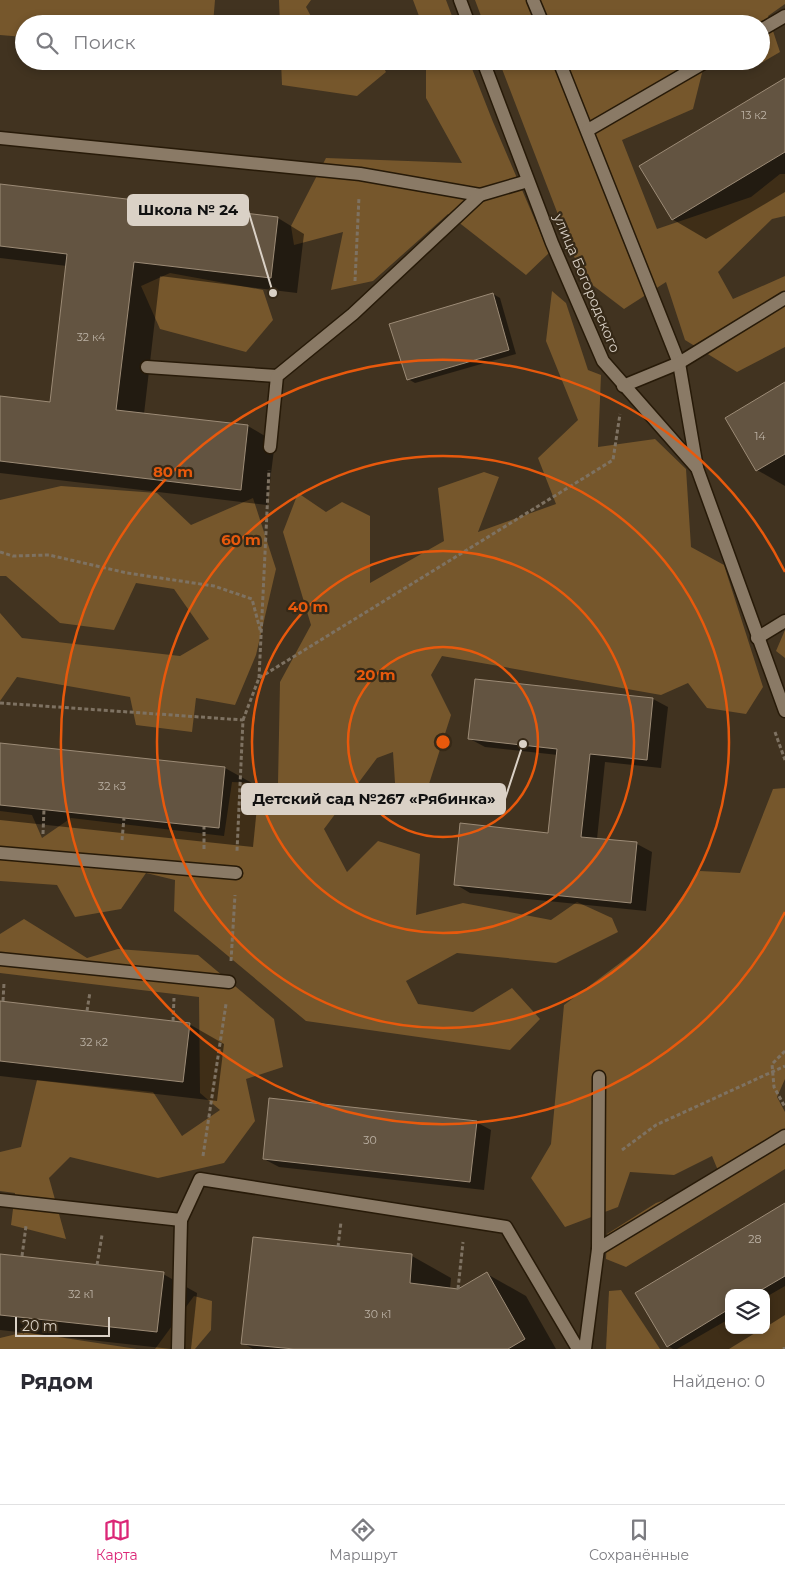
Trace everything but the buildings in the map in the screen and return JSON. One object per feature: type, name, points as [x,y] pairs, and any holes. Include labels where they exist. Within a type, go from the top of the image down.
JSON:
[{"type":"street","points":[[460,0],[466,15]]},
{"type":"street","points":[[533,0],[539,15]]},
{"type":"street","points":[[770,25],[785,16]]},
{"type":"street","name":"улица Богородского","points":[[487,70],[552,243],[603,361],[697,468],[785,711]]},
{"type":"street","points":[[563,70],[679,363],[697,468]]},
{"type":"street","points":[[588,130],[691,70]]},
{"type":"street","points":[[0,138],[360,174],[480,195],[528,181]]},
{"type":"street","points":[[146,367],[277,376],[353,314],[480,195]]},
{"type":"street","points":[[624,386],[679,363],[785,298]]},
{"type":"street","points":[[270,447],[277,376]]},
{"type":"street","points":[[758,638],[785,621]]},
{"type":"street","points":[[0,853],[236,874]]},
{"type":"street","points":[[0,959],[229,982]]},
{"type":"street","points":[[585,1349],[598,1249],[599,1077]]},
{"type":"street","points":[[598,1249],[785,1136]]},
{"type":"street","points":[[178,1349],[181,1220],[200,1180],[506,1227],[578,1349]]},
{"type":"street","points":[[0,1200],[181,1220]]},
{"type":"path","points":[[353,314],[360,174]]},
{"type":"path","points":[[259,678],[613,460],[624,386]]},
{"type":"path","points":[[242,720],[259,678],[270,447]]},
{"type":"path","points":[[0,552],[13,556],[49,554],[127,573],[214,586],[252,599],[261,633]]},
{"type":"path","points":[[785,1050],[772,1064],[774,1087],[785,1108]]},
{"type":"path","points":[[598,1168],[656,1125],[785,1066]]},
{"type":"path","points":[[22,1256],[28,1203]]},
{"type":"path","points":[[97,1265],[105,1212]]},
{"type":"path","points":[[458,1289],[466,1221]]},
{"type":"shaded area","points":[[0,0],[215,0],[214,15],[15,15],[15,36],[0,35]]},
{"type":"shaded area","points":[[279,0],[311,0],[306,7],[310,15],[280,15]]},
{"type":"shaded area","points":[[413,0],[446,0],[452,15],[419,15]]},
{"type":"shaded area","points":[[475,0],[785,0],[785,4],[769,15],[481,15]]},
{"type":"shaded area","points":[[770,22],[780,52],[770,58]]},
{"type":"shaded area","points":[[281,70],[385,70],[386,72],[357,96],[282,85]]},
{"type":"shaded area","points":[[426,70],[473,70],[549,253],[526,275],[448,214],[373,281],[331,290],[343,232],[294,245],[291,226],[326,158],[462,163],[426,98]]},
{"type":"shaded area","points":[[502,70],[703,70],[693,109],[622,140],[657,229],[751,197],[780,174],[785,174],[785,216],[772,219],[718,272],[733,299],[785,276],[785,347],[737,372],[685,340],[666,282],[624,309],[582,277]]},
{"type":"shaded area","points":[[170,273],[263,290],[273,320],[246,352],[160,329],[141,286]]},
{"type":"shaded area","points":[[552,291],[566,303],[588,370],[601,375],[598,447],[655,439],[686,469],[691,547],[724,565],[763,687],[746,714],[707,708],[688,683],[661,695],[442,656],[431,675],[451,715],[422,806],[396,798],[393,752],[377,758],[324,829],[347,872],[378,841],[420,854],[416,915],[463,903],[551,920],[577,902],[612,918],[618,932],[556,963],[457,953],[406,981],[418,1004],[473,1012],[512,988],[540,1019],[510,1050],[306,1021],[174,911],[175,880],[146,873],[121,909],[75,917],[57,885],[0,881],[0,811],[32,815],[42,838],[71,818],[224,836],[232,782],[278,784],[280,682],[311,625],[283,532],[298,493],[326,512],[342,502],[370,516],[370,583],[444,541],[438,488],[484,472],[499,477],[478,532],[556,504],[538,458],[578,420],[546,341]]},
{"type":"shaded area","points":[[61,486],[157,493],[191,525],[253,498],[276,569],[256,655],[235,705],[196,698],[192,732],[136,725],[130,697],[17,677],[0,701],[0,613],[22,638],[180,656],[209,639],[174,589],[136,583],[114,630],[60,623],[6,576],[0,576],[0,500]]},
{"type":"shaded area","points":[[785,630],[785,658],[776,651]]},
{"type":"shaded area","points":[[785,788],[785,1079],[777,1097],[785,1112],[785,1169],[626,1267],[606,1259],[607,1234],[656,1203],[722,1180],[712,1156],[674,1175],[630,1172],[618,1207],[565,1227],[531,1178],[551,1144],[564,1005],[652,939],[700,871],[740,873],[773,789]]},
{"type":"shaded area","points":[[24,919],[87,958],[118,949],[198,955],[274,1019],[283,1067],[246,1079],[255,1121],[224,1163],[158,1178],[70,1157],[49,1178],[66,1239],[11,1225],[15,1193],[0,1191],[0,1152],[21,1147],[37,1080],[153,1092],[182,1136],[220,1110],[200,1093],[199,997],[0,973],[0,934]]},
{"type":"shaded area","points":[[785,1286],[785,1349],[677,1349],[725,1321],[725,1334],[770,1334],[770,1295]]},
{"type":"shaded area","points":[[621,1290],[660,1349],[606,1349],[609,1291]]},
{"type":"shaded area","points":[[194,1296],[212,1301],[211,1330],[195,1349],[155,1349]]},
{"type":"shaded area","points":[[25,1332],[137,1349],[0,1349],[0,1338]]},
{"type":"place","name":"Школа № 24","points":[[273,293]]},
{"type":"place","name":"Детский сад №267 «Рябинка»","points":[[523,744]]}]
